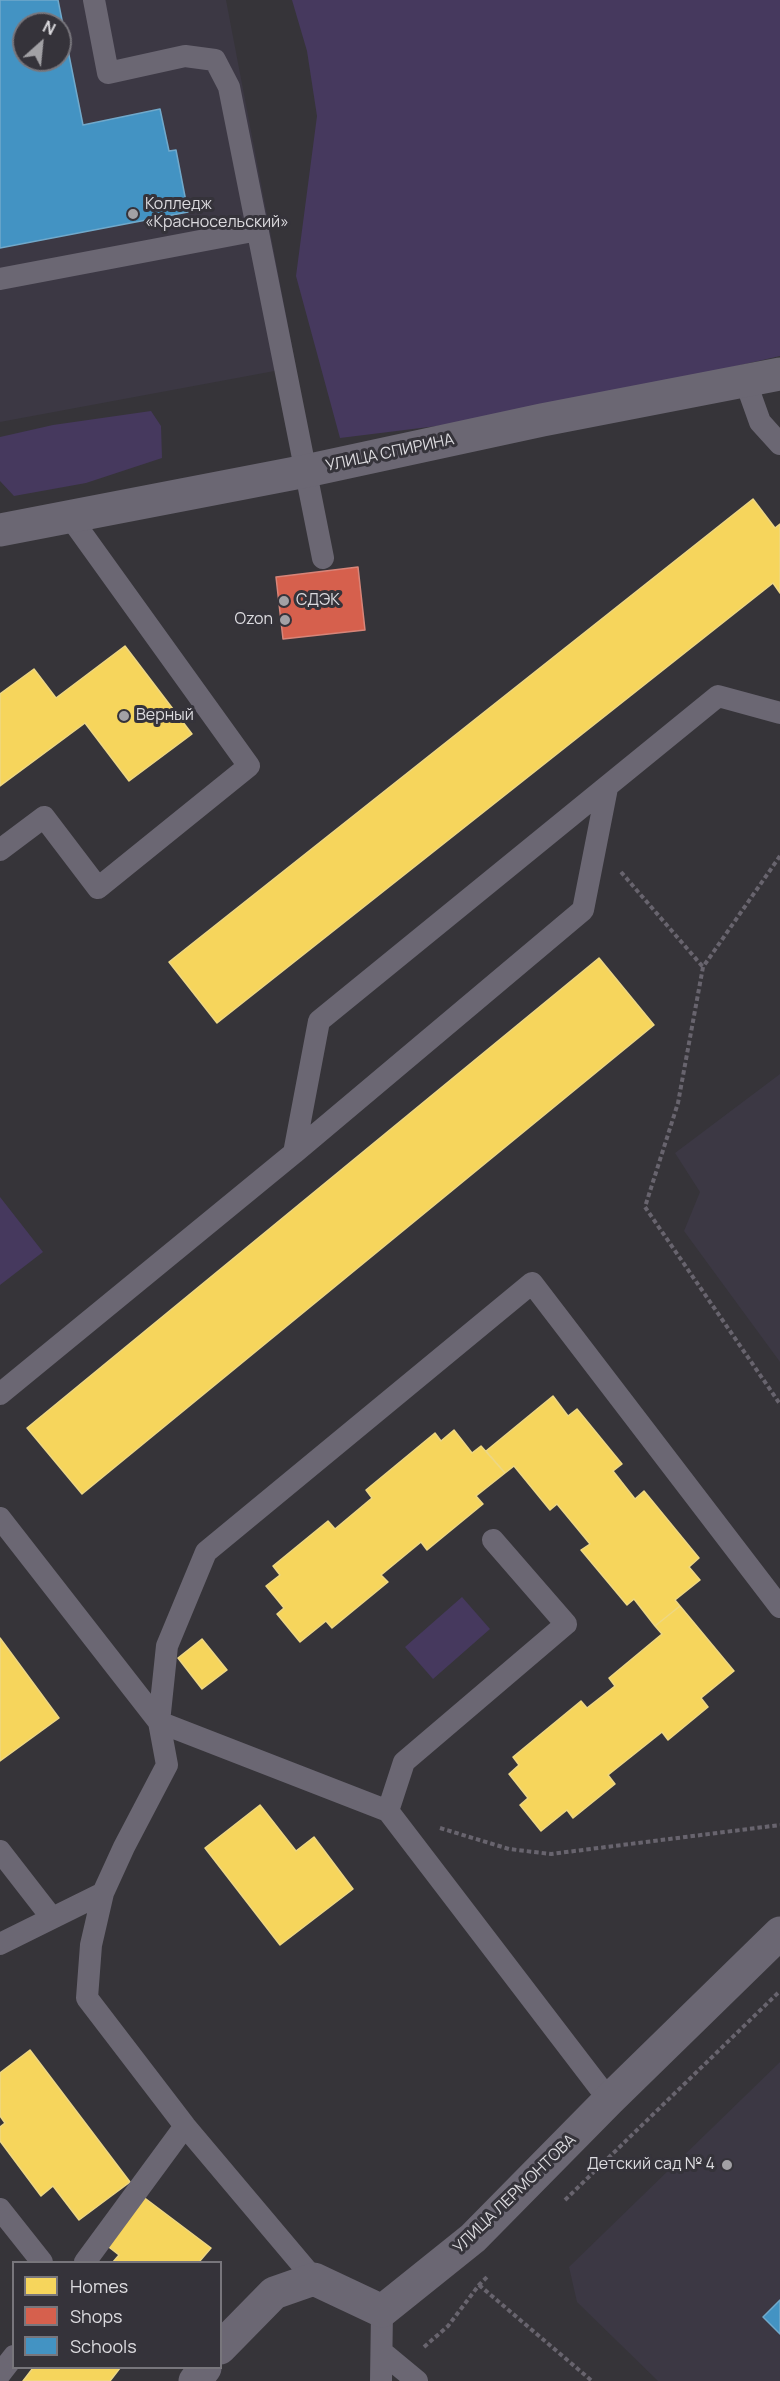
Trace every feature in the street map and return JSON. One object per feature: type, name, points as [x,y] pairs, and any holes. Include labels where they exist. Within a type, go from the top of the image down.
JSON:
[{"type":"street","name":"УЛИЦА СПИРИНА","points":[[0,530],[306,471],[542,420],[780,374]]},
{"type":"street","name":"УЛИЦА ЛЕРМОНТОВА","points":[[382,2311],[473,2238],[609,2100],[780,1934]]},
{"type":"street","points":[[222,2346],[274,2293],[314,2279],[382,2311]]},
{"type":"lane","points":[[94,0],[108,73],[185,56],[216,60],[229,87],[323,558]]},
{"type":"lane","points":[[0,279],[258,230]]},
{"type":"lane","points":[[745,380],[760,422],[780,444]]},
{"type":"lane","points":[[0,850],[44,817],[98,888],[249,766],[70,517]]},
{"type":"lane","points":[[294,1153],[319,1022],[718,696],[780,712]]},
{"type":"lane","points":[[0,1395],[294,1153],[583,910],[607,788]]},
{"type":"lane","points":[[314,2279],[185,2126],[87,1998],[92,1945],[103,1893],[167,1765],[159,1722],[167,1646],[206,1552],[532,1283],[780,1607]]},
{"type":"lane","points":[[0,1518],[159,1722],[388,1812],[609,2100]]},
{"type":"lane","points":[[388,1812],[404,1762],[566,1624],[493,1540]]},
{"type":"lane","points":[[0,1851],[52,1918]]},
{"type":"lane","points":[[0,1944],[103,1893]]},
{"type":"lane","points":[[86,2261],[185,2126]]},
{"type":"lane","points":[[0,2209],[41,2261]]},
{"type":"lane","points":[[381,2381],[382,2311]]},
{"type":"lane","points":[[382,2352],[409,2374]]},
{"type":"lane","points":[[0,2374],[12,2359]]},
{"type":"path","points":[[596,843],[703,967]]},
{"type":"path","points":[[780,856],[703,967],[678,1103],[645,1207],[780,1404]]},
{"type":"path","points":[[388,1812],[508,1849],[551,1854],[780,1825]]},
{"type":"path","points":[[563,2203],[780,1991]]},
{"type":"path","points":[[409,2374],[479,2285],[495,2269]]},
{"type":"path","points":[[479,2285],[592,2381]]},
{"type":"shaded area","name":"Колледж «Красносельский»","points":[[0,0],[226,0],[296,367],[0,422]]},
{"type":"shaded area","points":[[292,0],[780,0],[780,356],[637,389],[445,425],[340,438],[296,276],[317,116],[307,51]]},
{"type":"shaded area","points":[[151,411],[161,426],[162,458],[86,483],[14,496],[0,481],[0,437],[53,425]]},
{"type":"shaded area","points":[[780,1074],[780,1362],[684,1231],[700,1192],[675,1153]]},
{"type":"shaded area","points":[[0,1197],[43,1252],[0,1285]]},
{"type":"shaded area","points":[[462,1597],[490,1629],[433,1679],[405,1647]]},
{"type":"shaded area","name":"Детский сад № 4","points":[[780,2062],[780,2381],[658,2381],[577,2302],[569,2267]]},
{"type":"building: Homes","points":[[753,499],[775,528],[780,524],[780,593],[773,583],[217,1023],[169,962]]},
{"type":"building: Homes","points":[[125,646],[192,734],[129,781],[85,723],[0,786],[0,694],[34,669],[56,698]]},
{"type":"building: Homes","points":[[599,958],[654,1025],[82,1494],[27,1428]]},
{"type":"building: Homes","points":[[553,1396],[568,1416],[577,1409],[622,1464],[613,1471],[635,1499],[644,1491],[699,1558],[689,1567],[700,1580],[675,1600],[680,1606],[655,1626],[634,1599],[627,1605],[581,1550],[590,1544],[557,1504],[550,1510],[514,1466],[505,1473],[486,1451]]},
{"type":"building: Homes","points":[[454,1430],[472,1453],[481,1446],[505,1473],[476,1496],[483,1504],[427,1550],[421,1542],[381,1575],[388,1582],[332,1628],[326,1621],[300,1642],[277,1614],[284,1608],[266,1586],[280,1575],[273,1566],[328,1521],[335,1529],[372,1498],[366,1490],[435,1433],[441,1441]]},
{"type":"building: Homes","points":[[680,1606],[734,1671],[701,1698],[708,1707],[668,1740],[662,1732],[608,1775],[615,1784],[573,1818],[567,1810],[541,1831],[520,1805],[528,1798],[509,1774],[519,1765],[513,1757],[581,1701],[587,1708],[615,1686],[609,1678],[662,1634],[655,1626]]},
{"type":"building: Homes","points":[[0,1638],[59,1718],[0,1761]]},
{"type":"building: Homes","points":[[202,1639],[227,1670],[202,1689],[178,1658]]},
{"type":"building: Homes","points":[[260,1805],[296,1851],[314,1837],[353,1889],[280,1945],[205,1848]]},
{"type":"building: Homes","points":[[30,2050],[130,2182],[79,2220],[53,2186],[41,2196],[0,2141],[0,2127],[5,2123],[0,2116],[0,2073]]},
{"type":"building: Homes","points":[[142,2196],[211,2248],[200,2261],[114,2261],[119,2255],[105,2244]]},
{"type":"building: Homes","points":[[32,2369],[119,2369],[110,2381],[23,2381]]},
{"type":"building: Shops","points":[[358,567],[365,630],[283,639],[276,577]]},
{"type":"building: Schools","points":[[0,0],[58,0],[60,12],[12,12],[12,72],[72,72],[72,70],[83,125],[160,109],[169,151],[176,150],[188,212],[0,248]]},
{"type":"building: Schools","points":[[780,2300],[780,2334],[763,2317]]},
{"type":"place","name":"Колледж «Красносельский»","points":[[133,214]]},
{"type":"place","name":"СДЭК","points":[[284,601]]},
{"type":"place","name":"Ozon","points":[[285,620]]},
{"type":"place","name":"Верный","points":[[124,716]]},
{"type":"place","name":"Детский сад № 4","points":[[727,2165]]}]
